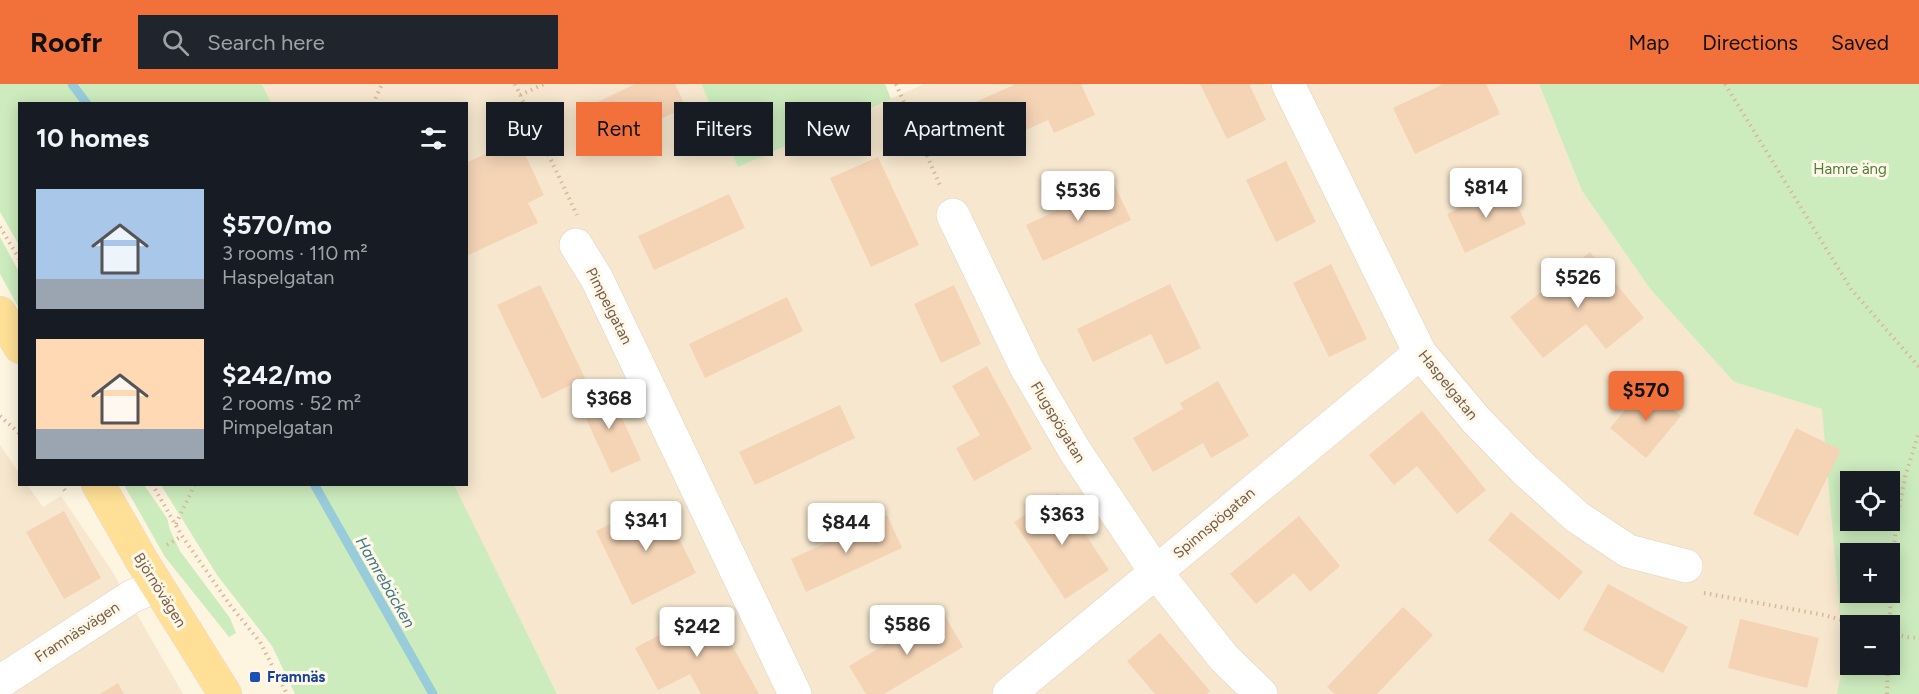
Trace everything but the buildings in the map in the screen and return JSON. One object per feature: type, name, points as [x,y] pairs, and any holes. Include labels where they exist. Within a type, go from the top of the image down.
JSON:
[{"type":"main road","points":[[0,313],[18,344]]},
{"type":"main road","name":"Björnövägen","points":[[99,486],[225,694]]},
{"type":"street","name":"Haspelgatan","points":[[1288,84],[1420,353],[1476,420],[1525,470],[1577,517],[1628,550],[1686,566]]},
{"type":"street","name":"Flugspögatan","points":[[953,214],[1026,367],[1075,451],[1155,571],[1224,658],[1261,694]]},
{"type":"street","name":"Pimpelgatan","points":[[576,245],[597,279],[795,694]]},
{"type":"street","name":"Spinnspögatan","points":[[1008,694],[1420,353]]},
{"type":"street","name":"Framnäsvägen","points":[[0,682],[131,597],[157,585]]},
{"type":"path","points":[[374,102],[382,84]]},
{"type":"path","points":[[515,84],[578,217],[576,245]]},
{"type":"path","points":[[520,95],[544,84]]},
{"type":"path","points":[[896,84],[953,214]]},
{"type":"path","points":[[1725,84],[1851,289],[1919,367]]},
{"type":"path","points":[[0,226],[18,257]]},
{"type":"path","points":[[0,416],[18,432]]},
{"type":"path","points":[[1890,615],[1896,523],[1905,477],[1919,432]]},
{"type":"path","points":[[153,486],[175,525],[230,605],[260,642],[287,694]]},
{"type":"path","points":[[175,525],[194,486]]},
{"type":"path","points":[[1686,566],[1693,590],[1840,620]]},
{"type":"path","points":[[1900,635],[1919,638]]},
{"type":"path","points":[[1887,694],[1888,675]]},
{"type":"shaded area","points":[[262,84],[701,84],[709,102],[674,102],[674,156],[733,156],[738,166],[761,156],[773,156],[773,151],[785,145],[785,156],[871,156],[871,107],[883,102],[883,156],[1026,156],[1026,102],[883,102],[924,84],[1539,84],[1582,191],[1651,290],[1734,382],[1919,438],[1919,694],[557,694],[453,486],[468,486],[468,102],[271,102]]},
{"type":"shaded area","points":[[0,445],[18,472],[18,486],[28,486],[43,507],[61,496],[112,571],[183,694],[0,694]]},
{"type":"green space","points":[[0,84],[262,84],[271,102],[18,102],[18,243],[0,212]]},
{"type":"green space","points":[[701,84],[885,84],[891,99],[871,108],[871,102],[785,102],[785,146],[773,151],[773,102],[709,102]]},
{"type":"green space","name":"Hamre äng","points":[[1539,84],[1919,84],[1919,694],[1837,694],[1841,675],[1900,675],[1900,615],[1840,615],[1822,409],[1734,382],[1651,290],[1582,191]]},
{"type":"green space","points":[[733,156],[763,156],[738,167]]},
{"type":"green space","points":[[0,237],[18,270],[18,306],[0,274]]},
{"type":"green space","points":[[125,486],[145,486],[167,518],[180,551],[230,618],[236,633],[229,637],[165,557]]},
{"type":"green space","points":[[162,486],[454,486],[557,694],[295,694],[272,646],[217,575]]},
{"type":"waterway","name":"Hamrebäcken","points":[[72,84],[86,102]]},
{"type":"waterway","name":"Hamrebäcken","points":[[315,486],[433,694]]},
{"type":"place","name":"Framnäs","points":[[255,677]]}]
